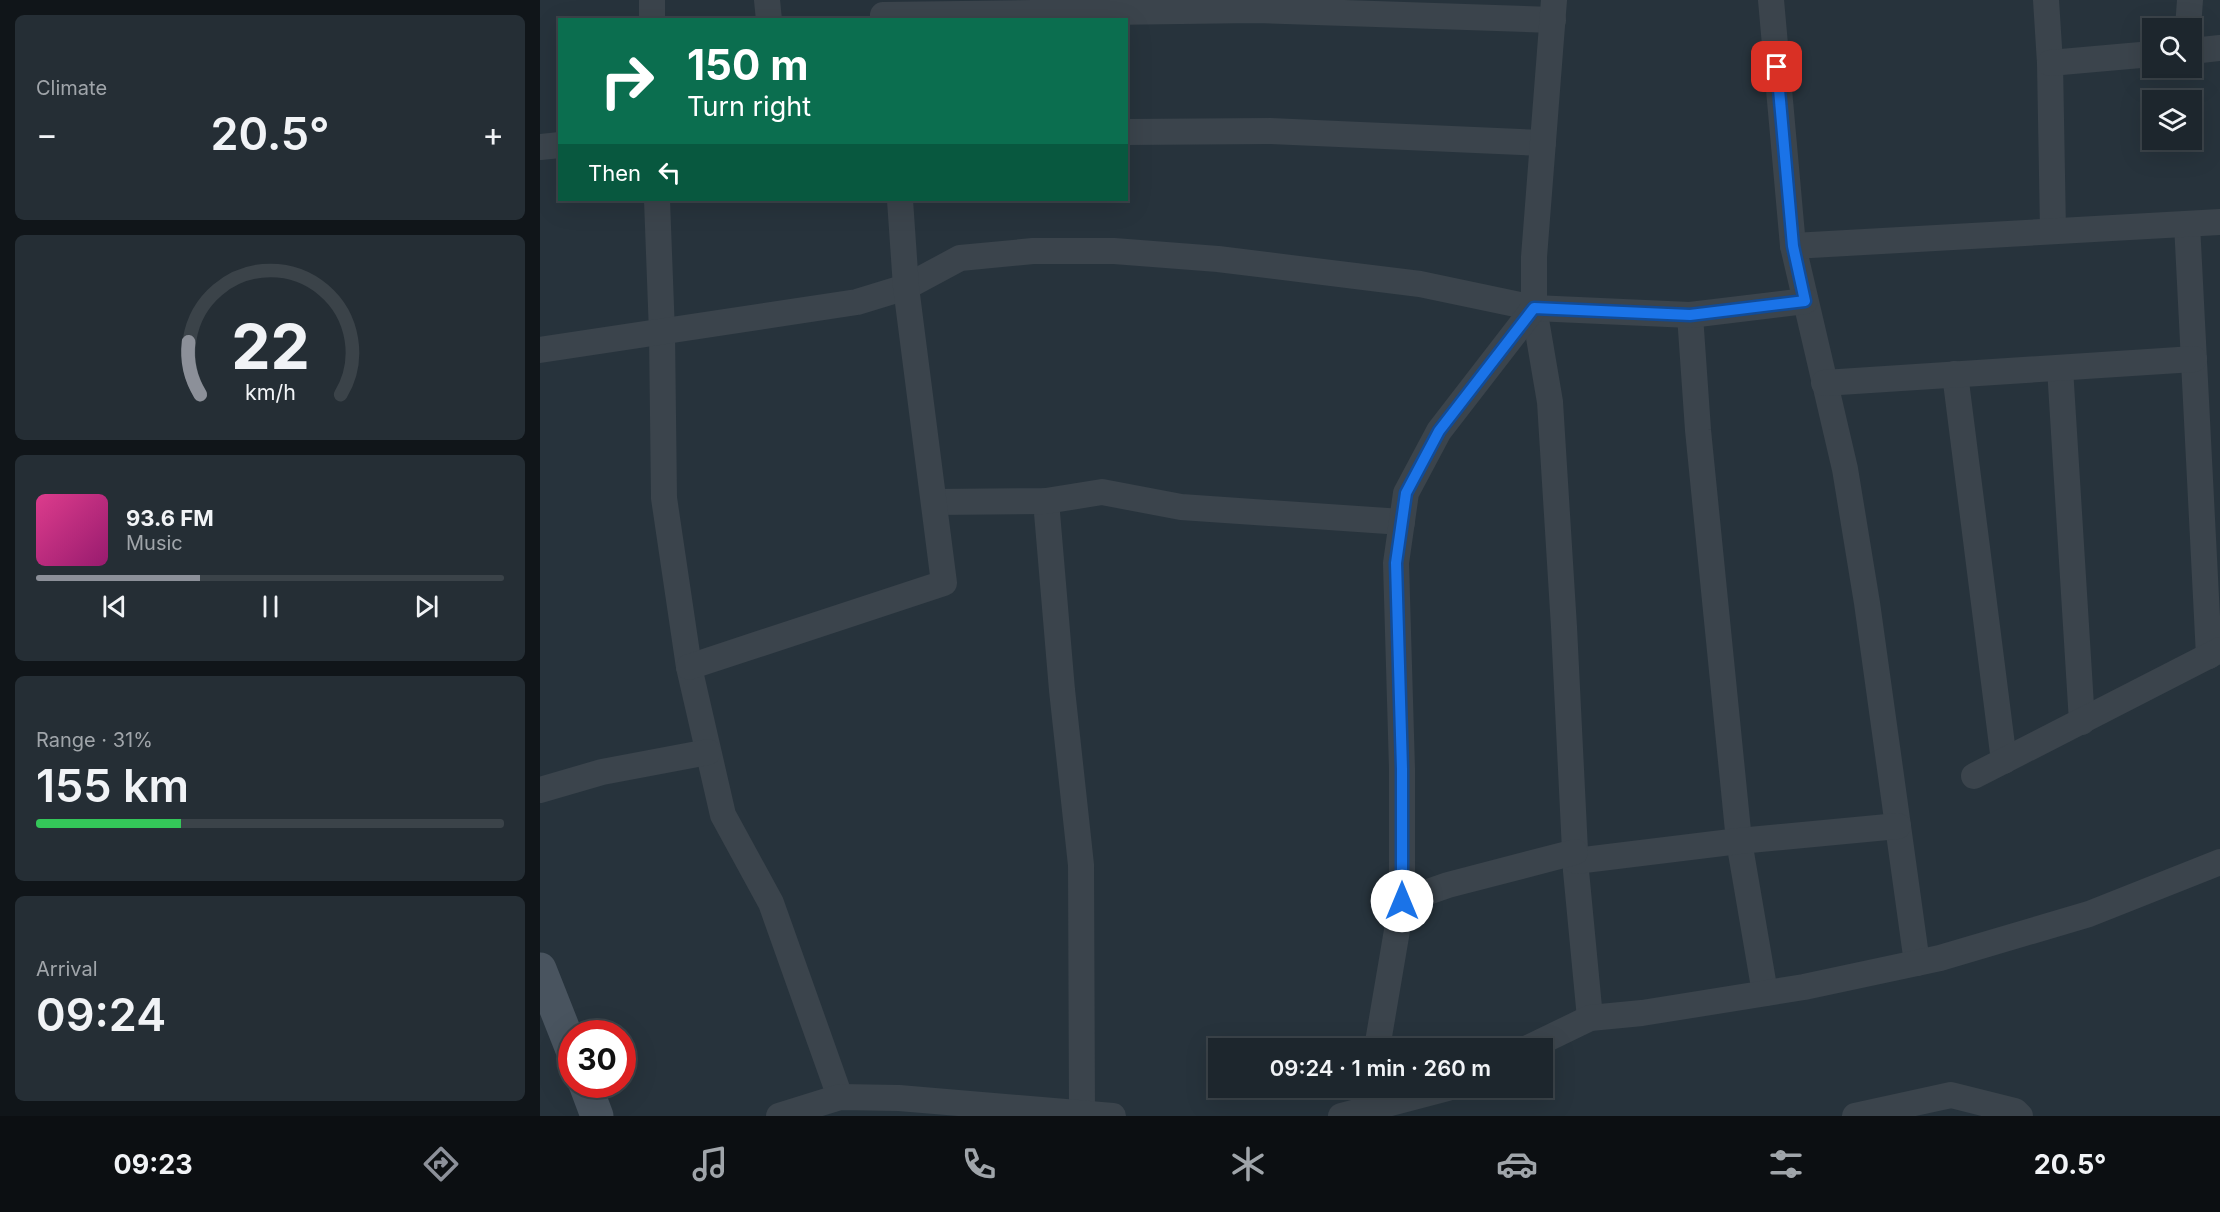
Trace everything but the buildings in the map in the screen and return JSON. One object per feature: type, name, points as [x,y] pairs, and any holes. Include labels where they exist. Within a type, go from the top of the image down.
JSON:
[{"type":"main road","points":[[540,969],[560,1020]]},
{"type":"main road","points":[[590,1098],[597,1116]]},
{"type":"street","points":[[652,0],[652,18]]},
{"type":"street","points":[[767,0],[769,18]]},
{"type":"street","points":[[1771,0],[1793,246],[1845,469],[1867,603],[1917,963]]},
{"type":"street","points":[[2046,0],[2054,231]]},
{"type":"street","points":[[2189,18],[2190,0]]},
{"type":"street","points":[[883,12],[1392,7],[1554,10],[1534,257],[1534,308],[1550,402],[1576,856],[1590,1018]]},
{"type":"street","points":[[2202,50],[2220,48]]},
{"type":"street","points":[[2049,63],[2142,55]]},
{"type":"street","points":[[1128,132],[1270,131],[1543,143]]},
{"type":"street","points":[[540,147],[558,145]]},
{"type":"street","points":[[657,201],[662,333],[664,498],[689,667],[723,815],[771,903],[840,1097]]},
{"type":"street","points":[[689,667],[944,582],[906,287],[900,201]]},
{"type":"street","points":[[1793,246],[2220,222]]},
{"type":"street","points":[[1974,776],[2214,653],[2187,224]]},
{"type":"street","points":[[540,350],[857,302],[906,287],[960,258],[1033,251],[1114,252],[1218,259],[1420,284],[1534,308],[1690,315],[1805,301]]},
{"type":"street","points":[[1379,1038],[1402,901],[1402,769],[1396,563],[1406,493],[1439,431],[1534,308]]},
{"type":"street","points":[[1690,315],[1698,430],[1739,841],[1765,993]]},
{"type":"street","points":[[1824,382],[2194,360]]},
{"type":"street","points":[[2060,368],[2082,722]]},
{"type":"street","points":[[1955,374],[2004,761]]},
{"type":"street","points":[[934,502],[1046,501],[1102,492],[1181,507],[1402,522]]},
{"type":"street","points":[[1046,501],[1062,690],[1081,865],[1082,1114]]},
{"type":"street","points":[[540,790],[602,772],[708,752]]},
{"type":"street","points":[[1402,901],[1448,885],[1576,856],[1898,826]]},
{"type":"street","points":[[1549,1038],[1590,1018],[1642,1013],[1765,993],[1917,963],[2089,914],[2220,862]]},
{"type":"street","points":[[1856,1116],[1951,1095],[2015,1111],[2020,1116]]},
{"type":"street","points":[[779,1116],[840,1097],[899,1098],[1113,1116]]},
{"type":"street","points":[[1341,1116],[1369,1099]]},
{"type":"route","points":[[1402,901],[1402,769],[1396,563],[1406,493],[1439,431],[1534,308],[1690,315],[1805,301],[1793,246],[1777,67]]}]
